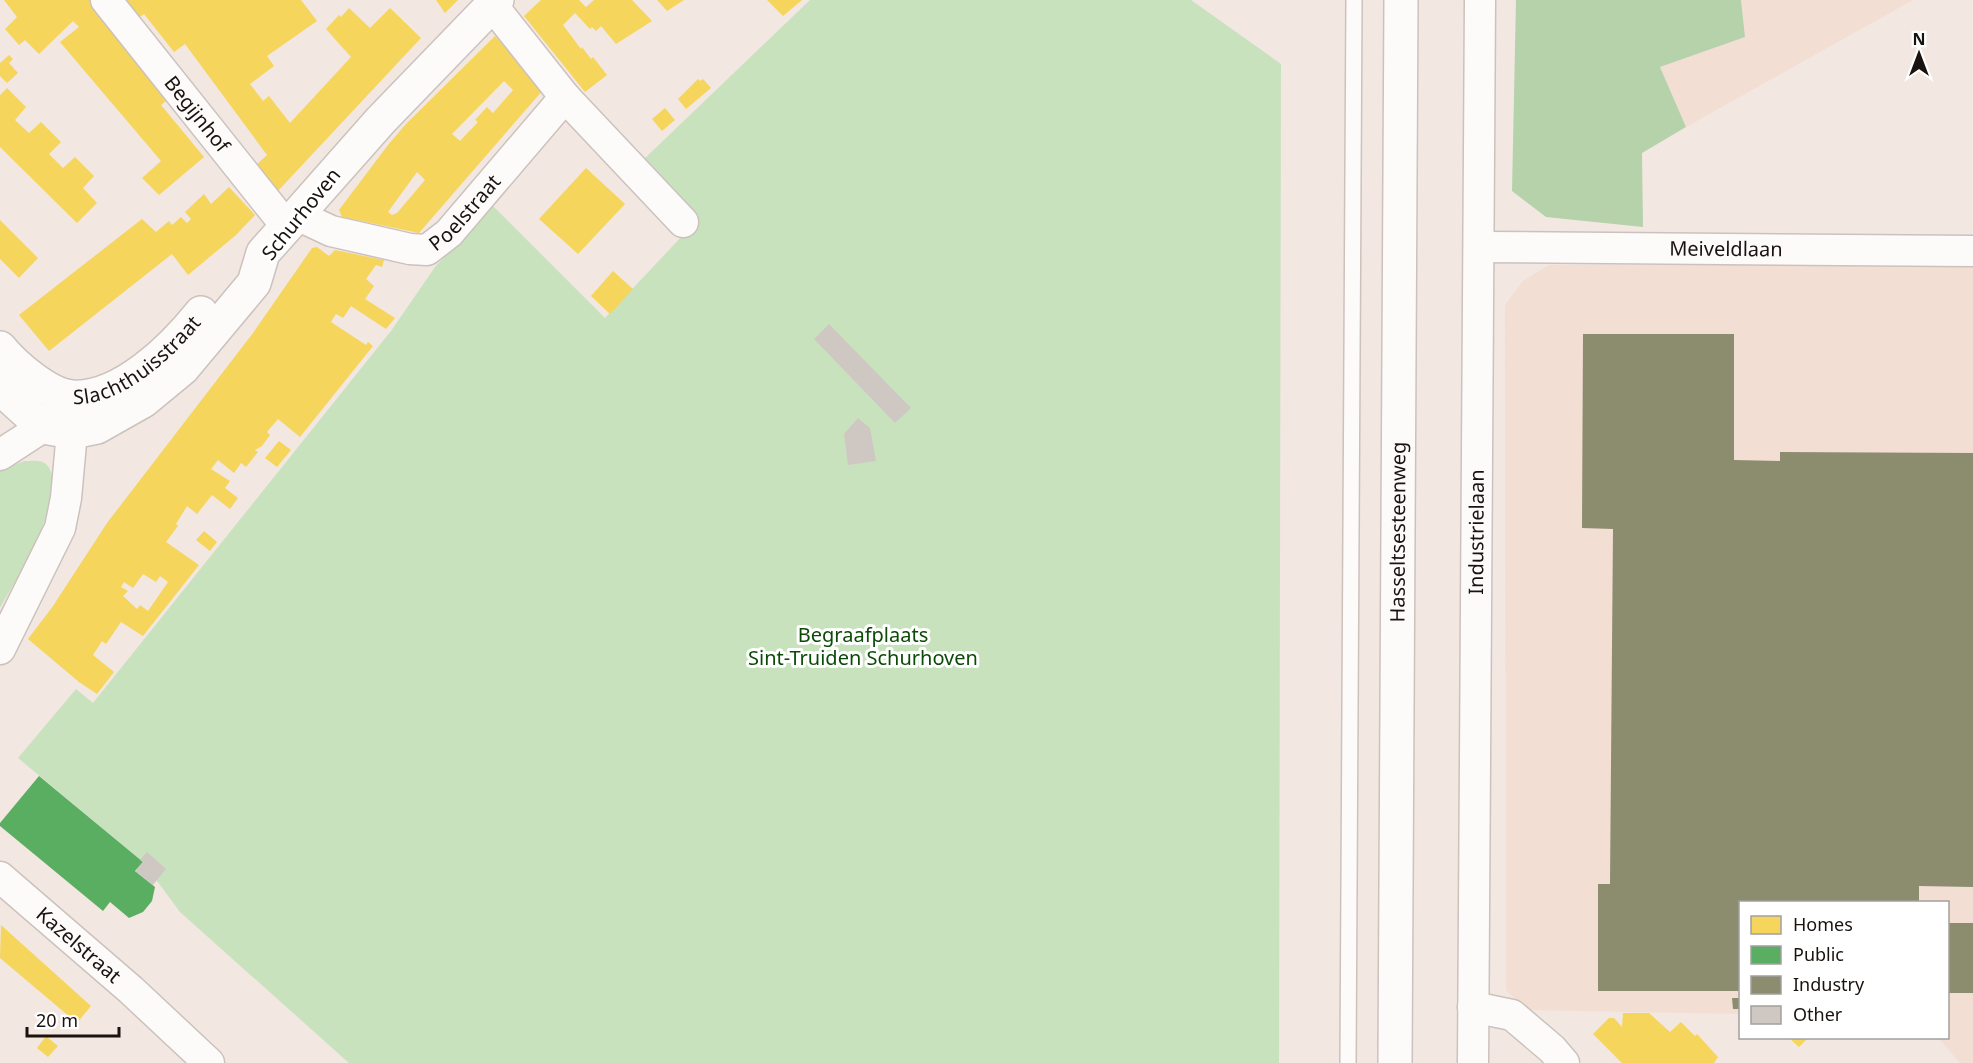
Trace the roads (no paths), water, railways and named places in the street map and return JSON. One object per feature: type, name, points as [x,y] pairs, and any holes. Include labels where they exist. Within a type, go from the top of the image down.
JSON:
[{"type":"main road","name":"Hasseltsesteenweg","points":[[1395,1063],[1401,0]]},
{"type":"main road","name":"Hasseltsesteenweg","points":[[1414,1063],[1418,0]]},
{"type":"main road","name":"Schurhoven","points":[[58,429],[97,427],[143,402],[183,368],[254,283],[263,253],[381,120],[494,2]]},
{"type":"main road","name":"Slachthuisstraat","points":[[72,397],[111,389],[134,376],[184,335],[237,270],[263,253]]},
{"type":"main road","points":[[0,348],[9,358],[52,391],[72,397]]},
{"type":"main road","points":[[0,388],[58,429]]},
{"type":"street","name":"Begijnhof","points":[[106,0],[292,221]]},
{"type":"street","name":"Industrielaan","points":[[1473,1063],[1480,0]]},
{"type":"street","points":[[494,2],[565,97],[683,222]]},
{"type":"street","name":"Poelstraat","points":[[292,221],[410,249],[427,250],[449,233],[565,97]]},
{"type":"street","name":"Meiveldlaan","points":[[1480,247],[1973,251]]},
{"type":"street","name":"Slachthuisstraat","points":[[0,455],[58,429],[72,397]]},
{"type":"street","points":[[0,649],[60,528],[66,498],[58,429]]},
{"type":"street","name":"Kazelstraat","points":[[0,877],[131,990],[209,1063]]},
{"type":"street","points":[[1473,1007],[1512,1015],[1552,1049],[1564,1063]]},
{"type":"lane","points":[[1348,1063],[1354,0]]},
{"type":"park label","name":"Begraafplaats Sint-Truiden Schurhoven","points":[[863,646]]}]
